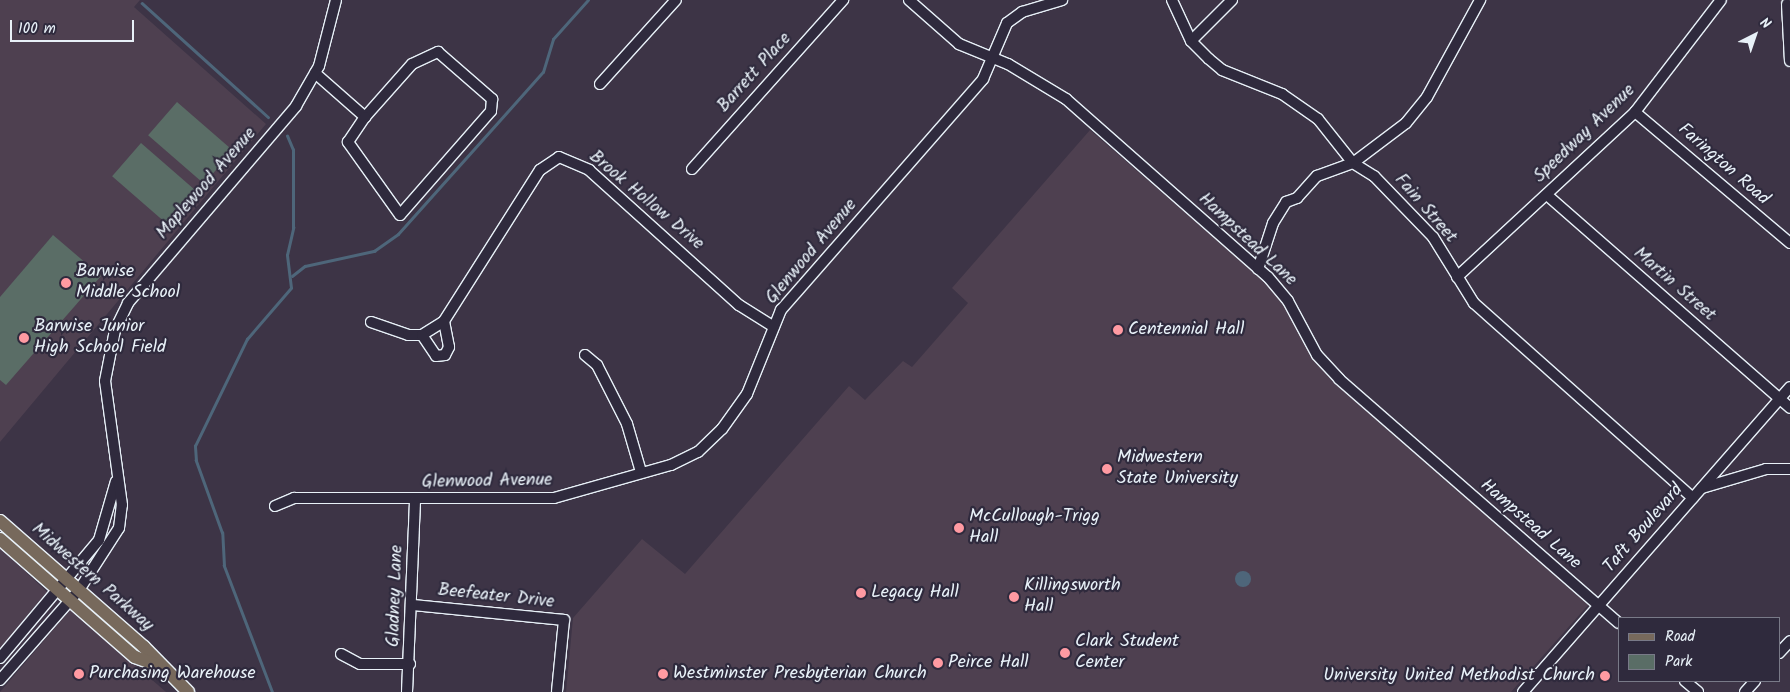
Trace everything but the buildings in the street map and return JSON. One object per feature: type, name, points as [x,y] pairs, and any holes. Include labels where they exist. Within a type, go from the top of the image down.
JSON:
[{"type":"main road","name":"Midwestern Parkway","points":[[0,521],[64,586]]},
{"type":"main road","name":"Midwestern Parkway","points":[[0,539],[75,595],[135,657],[157,665],[188,692]]},
{"type":"street","name":"Maplewood Avenue","points":[[0,680],[75,595],[119,528],[122,505],[117,478],[106,381],[115,330],[128,303],[296,106],[315,73],[329,36],[336,0]]},
{"type":"street","points":[[600,84],[676,0]]},
{"type":"street","name":"Barrett Place","points":[[692,169],[843,0]]},
{"type":"street","name":"Hampstead Lane","points":[[909,0],[960,44],[992,57],[1056,91],[1258,269],[1288,301],[1317,355],[1339,379],[1618,622]]},
{"type":"street","name":"Glenwood Avenue","points":[[275,506],[294,498],[415,500],[554,498],[698,452],[722,430],[764,362],[781,310],[983,79],[1012,17],[1062,0]]},
{"type":"street","name":"Fain Street","points":[[1172,0],[1190,41],[1222,70],[1282,94],[1318,119],[1353,163],[1374,176],[1433,237],[1474,303],[1512,339],[1693,498]]},
{"type":"street","points":[[1190,41],[1232,0]]},
{"type":"street","points":[[1258,269],[1273,223],[1286,202],[1326,171],[1353,163],[1406,123],[1426,97],[1480,0]]},
{"type":"street","name":"Speedway Avenue","points":[[1457,277],[1635,112],[1721,0]]},
{"type":"street","points":[[1786,2],[1790,60]]},
{"type":"street","points":[[438,52],[492,99],[491,111],[400,215],[348,142],[365,117],[412,64],[438,52]]},
{"type":"street","points":[[315,73],[365,117]]},
{"type":"street","name":"Farington Road","points":[[1635,112],[1790,243]]},
{"type":"street","name":"Brook Hollow Drive","points":[[422,335],[444,321],[540,170],[559,157],[589,170],[739,304],[774,327]]},
{"type":"street","name":"Martin Street","points":[[1547,195],[1790,408]]},
{"type":"street","points":[[371,322],[408,335],[422,335],[436,356],[445,355],[450,347],[444,321]]},
{"type":"street","points":[[585,355],[597,365],[627,424],[640,472]]},
{"type":"street","name":"Taft Boulevard","points":[[1523,692],[1790,387]]},
{"type":"street","points":[[1702,488],[1766,469],[1790,469]]},
{"type":"street","name":"Maplewood Avenue","points":[[0,658],[64,586],[99,540],[117,478]]},
{"type":"street","name":"Gladney Lane","points":[[407,692],[413,605],[415,500]]},
{"type":"street","name":"Beefeater Drive","points":[[413,605],[564,620],[557,692]]},
{"type":"street","points":[[1780,652],[1790,641]]},
{"type":"street","points":[[341,654],[360,664],[410,664]]},
{"type":"street","points":[[1687,682],[1698,692]]},
{"type":"street","points":[[1745,692],[1754,682]]},
{"type":"shaded area","name":"Barwise Middle School","points":[[0,0],[140,0],[134,7],[266,124],[0,442]]},
{"type":"shaded area","name":"Midwestern State University","points":[[1090,130],[1280,295],[1312,358],[1589,604],[1511,692],[566,692],[573,618],[642,539],[685,574],[849,386],[865,400],[903,361],[912,367],[968,303],[952,288]]},
{"type":"shaded area","points":[[0,548],[47,592],[0,648]]},
{"type":"shaded area","points":[[71,609],[166,692],[0,692]]},
{"type":"green space","points":[[177,102],[233,151],[204,184],[148,135]]},
{"type":"green space","points":[[141,143],[198,192],[169,225],[112,176]]},
{"type":"green space","name":"Barwise Junior High School Field","points":[[53,235],[101,276],[6,385],[0,380],[0,297]]},
{"type":"water","points":[[1243,571],[1251,579],[1243,587],[1235,579]]},
{"type":"waterway","points":[[292,276],[305,266],[374,251],[398,234],[543,72],[553,39],[588,0]]},
{"type":"waterway","points":[[142,3],[268,117]]},
{"type":"waterway","points":[[272,692],[224,566],[222,533],[196,461],[195,446],[247,339],[291,288],[287,255],[293,228],[293,150],[287,136]]},
{"type":"place","name":"Barwise Middle School","points":[[66,283]]},
{"type":"place","name":"Centennial Hall","points":[[1118,330]]},
{"type":"place","name":"Barwise Junior High School Field","points":[[24,338]]},
{"type":"place","name":"Midwestern State University","points":[[1107,469]]},
{"type":"place","name":"McCullough-Trigg Hall","points":[[959,528]]},
{"type":"place","name":"Legacy Hall","points":[[861,593]]},
{"type":"place","name":"Killingsworth Hall","points":[[1014,597]]},
{"type":"place","name":"Clark Student Center","points":[[1065,653]]},
{"type":"place","name":"Peirce Hall","points":[[938,663]]},
{"type":"place","name":"Purchasing Warehouse","points":[[79,674]]},
{"type":"place","name":"Westminster Presbyterian Church","points":[[663,674]]},
{"type":"place","name":"University United Methodist Church","points":[[1605,676]]}]
